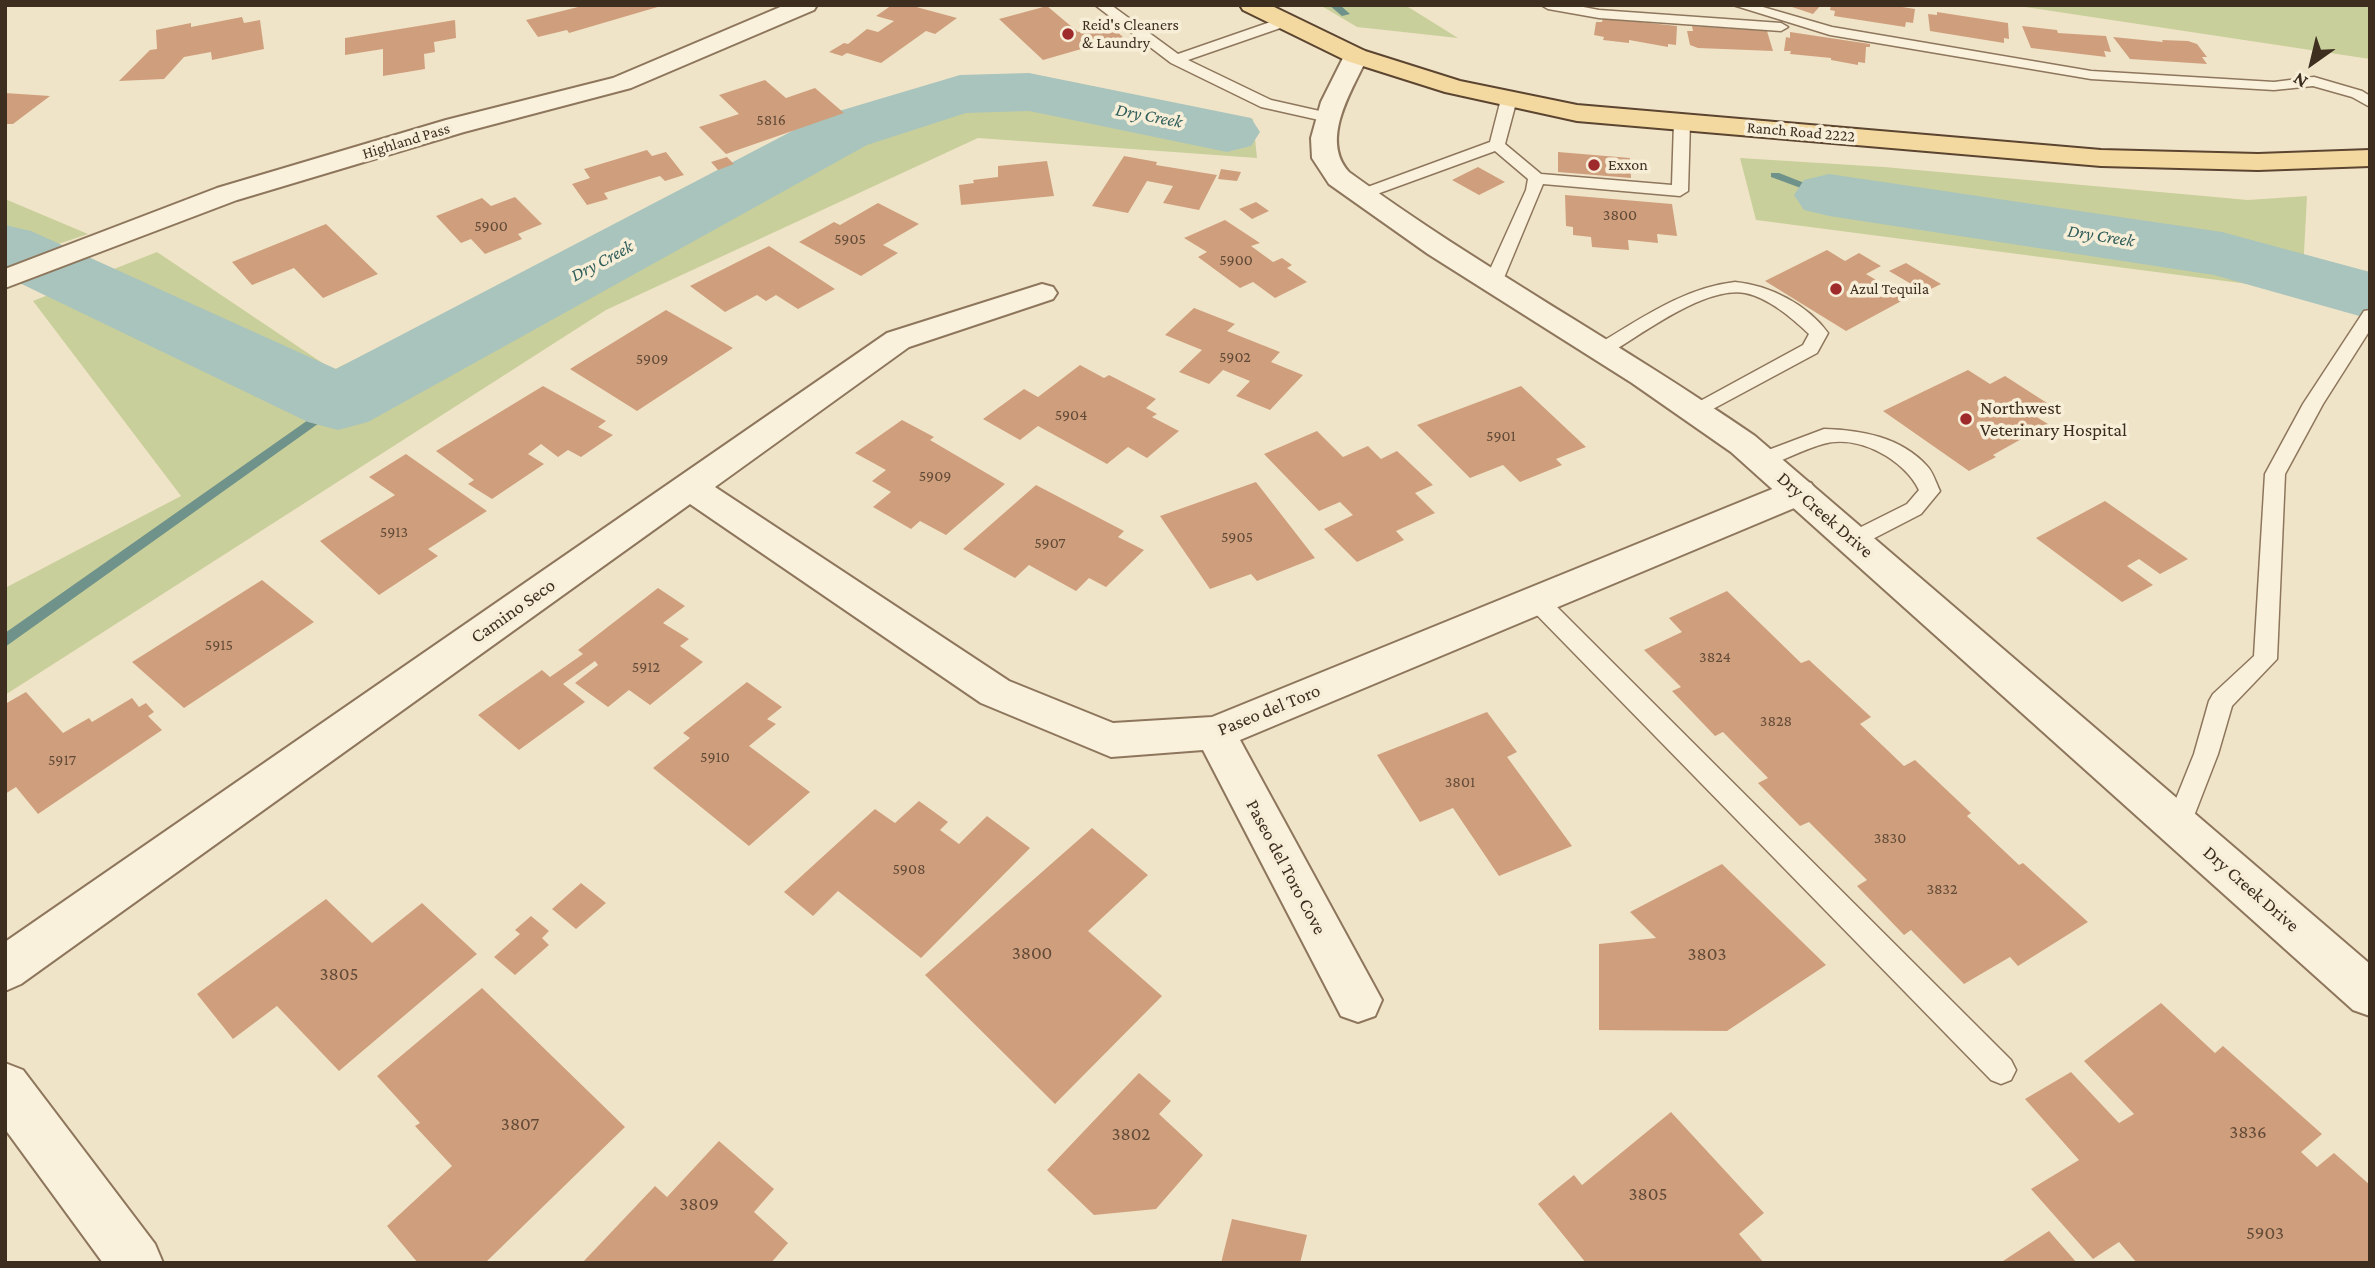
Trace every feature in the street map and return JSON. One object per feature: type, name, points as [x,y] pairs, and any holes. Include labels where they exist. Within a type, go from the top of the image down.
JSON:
[{"type":"main road","name":"Ranch Road 2222","points":[[1251,5],[1356,56],[1454,87],[1577,113],[2101,158],[2258,162],[2370,158]]},
{"type":"street","name":"Highland Pass","points":[[9,278],[228,194],[455,126],[622,83],[806,5]]},
{"type":"street","name":"Dry Creek Drive","points":[[1356,56],[1328,117],[1324,150],[1328,164],[1339,178],[1492,285],[1698,411],[1762,460],[2370,993]]},
{"type":"street","name":"Camino Seco","points":[[5,969],[898,340],[1042,293]]},
{"type":"street","name":"Paseo del Toro","points":[[690,486],[995,692],[1111,740],[1214,733],[1799,492]]},
{"type":"street","name":"Paseo del Toro Cove","points":[[1214,733],[1358,1000]]},
{"type":"street","points":[[5,1087],[136,1263]]},
{"type":"lane","points":[[1102,5],[1176,60],[1266,104],[1328,117]]},
{"type":"lane","points":[[1548,5],[1599,14],[1830,31],[2091,75],[2274,86],[2314,81],[2357,94],[2370,103]]},
{"type":"lane","points":[[1740,5],[1830,31]]},
{"type":"lane","points":[[1176,60],[1284,22]]},
{"type":"lane","points":[[1497,145],[1510,99]]},
{"type":"lane","points":[[1497,145],[1536,178],[1680,191],[1682,122]]},
{"type":"lane","points":[[1360,195],[1497,145]]},
{"type":"lane","points":[[1492,285],[1534,190],[1536,178]]},
{"type":"lane","points":[[1600,351],[1705,291],[1736,286],[1773,298],[1799,314],[1819,333],[1810,349],[1698,411]]},
{"type":"lane","points":[[2178,826],[2206,754],[2221,701],[2265,659],[2275,474],[2312,404],[2368,318]]},
{"type":"lane","points":[[1762,460],[1824,436],[1857,437],[1891,449],[1920,471],[1930,491],[1914,509],[1853,540]]},
{"type":"lane","points":[[1537,601],[2001,1070]]},
{"type":"green space","points":[[1320,5],[1405,5],[1458,38],[1357,27]]},
{"type":"green space","points":[[2012,5],[2370,5],[2370,59]]},
{"type":"green space","points":[[1007,76],[1253,119],[1257,158],[978,138],[606,310],[5,695],[5,588],[181,496],[33,301],[157,252],[333,370],[851,117],[921,89]]},
{"type":"green space","points":[[1740,158],[1884,167],[2248,200],[2307,196],[2302,291],[1756,220]]},
{"type":"green space","points":[[5,199],[88,234],[5,262]]},
{"type":"building","points":[[586,5],[661,6],[569,33],[567,30],[538,37],[526,20]]},
{"type":"building","points":[[892,5],[909,5],[957,18],[935,34],[926,31],[881,63],[847,53],[842,56],[829,52],[844,43],[848,44],[867,29],[878,32],[894,21],[876,16]]},
{"type":"building","points":[[1786,5],[1821,5],[1813,14]]},
{"type":"building","points":[[1831,5],[1890,5],[1915,9],[1913,23],[1906,22],[1905,27],[1834,16],[1835,11],[1830,10]]},
{"type":"building","name":"Reid's Cleaners & Laundry","points":[[1047,6],[1078,32],[1107,23],[1123,37],[1043,60],[999,19]]},
{"type":"building","points":[[1937,12],[2008,23],[2009,39],[2004,38],[2004,43],[1930,31],[1928,14],[1937,15]]},
{"type":"building","points":[[242,17],[244,23],[260,20],[264,49],[212,60],[211,52],[184,57],[164,79],[119,81],[150,50],[157,49],[156,30],[191,23],[191,27]]},
{"type":"building","points":[[1603,18],[1677,26],[1676,45],[1668,44],[1668,47],[1629,40],[1629,43],[1603,40],[1604,37],[1594,35],[1596,22],[1602,22]]},
{"type":"building","points":[[455,20],[456,38],[434,42],[435,52],[424,54],[425,69],[383,76],[383,49],[345,55],[345,38]]},
{"type":"building","points":[[1692,26],[1767,31],[1773,51],[1698,48],[1690,45],[1687,31],[1693,31]]},
{"type":"building","points":[[2022,26],[2057,30],[2058,33],[2106,36],[2111,52],[2104,51],[2106,57],[2031,48]]},
{"type":"building","points":[[1790,32],[1870,44],[1870,47],[1866,47],[1865,63],[1858,62],[1858,65],[1831,58],[1790,54],[1791,51],[1784,51],[1786,37],[1790,38]]},
{"type":"building","points":[[2113,37],[2163,42],[2162,40],[2188,41],[2197,44],[2207,57],[2202,57],[2207,64],[2130,59]]},
{"type":"building","points":[[765,80],[786,98],[815,88],[844,113],[726,154],[699,127],[739,114],[719,95]]},
{"type":"building","points":[[5,93],[50,96],[13,124],[5,124]]},
{"type":"building","points":[[647,150],[652,156],[666,152],[684,175],[665,181],[660,176],[604,193],[608,199],[587,205],[572,184],[590,178],[584,169]]},
{"type":"building","name":"Exxon","points":[[1558,152],[1630,158],[1631,178],[1558,172]]},
{"type":"building","points":[[1124,156],[1157,162],[1156,165],[1217,175],[1199,210],[1163,203],[1173,186],[1147,181],[1128,213],[1092,206]]},
{"type":"building","points":[[727,157],[734,164],[718,170],[711,162]]},
{"type":"building","points":[[1047,161],[1054,196],[961,205],[959,185],[998,177],[998,166]]},
{"type":"building","points":[[1478,167],[1505,182],[1479,195],[1452,180]]},
{"type":"building","points":[[1221,169],[1241,172],[1237,181],[1218,179]]},
{"type":"building","points":[[1565,195],[1672,204],[1677,236],[1657,234],[1658,243],[1628,240],[1629,250],[1592,247],[1591,237],[1573,235],[1573,227],[1566,226]]},
{"type":"building","points":[[515,197],[542,224],[518,234],[522,239],[485,254],[471,239],[461,243],[436,216],[482,198],[491,206]]},
{"type":"building","points":[[1256,202],[1269,211],[1252,219],[1239,209]]},
{"type":"building","points":[[878,203],[919,224],[883,245],[898,253],[861,276],[799,242],[834,222],[840,225]]},
{"type":"building","points":[[1225,220],[1260,243],[1251,246],[1273,262],[1282,258],[1292,265],[1287,268],[1307,282],[1275,298],[1253,282],[1240,288],[1198,257],[1207,252],[1184,238]]},
{"type":"building","points":[[326,224],[378,274],[323,298],[294,268],[252,285],[232,262]]},
{"type":"building","points":[[769,246],[835,289],[798,309],[776,295],[766,301],[757,295],[725,312],[690,286]]},
{"type":"building","name":"Azul Tequila","points":[[1827,250],[1845,261],[1859,253],[1881,266],[1866,274],[1907,298],[1846,331],[1765,281]]},
{"type":"building","points":[[1906,263],[1941,284],[1925,292],[1889,271]]},
{"type":"building","points":[[1194,308],[1235,324],[1227,331],[1280,352],[1271,362],[1303,375],[1270,410],[1236,396],[1250,381],[1223,370],[1209,384],[1179,372],[1202,350],[1165,335]]},
{"type":"building","points":[[666,310],[733,348],[637,411],[570,369]]},
{"type":"building","points":[[1080,365],[1104,378],[1109,375],[1156,399],[1146,408],[1157,414],[1152,417],[1179,431],[1147,458],[1128,447],[1107,464],[1038,426],[1020,440],[983,419],[1024,389],[1038,397]]},
{"type":"building","name":"Northwest Veterinary Hospital","points":[[1968,370],[1990,384],[2005,376],[2047,403],[2030,413],[2048,424],[1969,471],[1883,411]]},
{"type":"building","points":[[543,386],[606,421],[598,427],[613,435],[581,457],[568,450],[558,457],[541,444],[528,454],[544,464],[492,499],[468,484],[474,480],[436,451]]},
{"type":"building","points":[[1521,386],[1586,447],[1556,459],[1562,465],[1520,482],[1503,465],[1470,478],[1417,425]]},
{"type":"building","points":[[902,420],[934,437],[930,440],[1005,484],[946,535],[920,521],[911,529],[873,507],[891,492],[872,481],[886,470],[855,453]]},
{"type":"building","points":[[1317,431],[1343,457],[1368,446],[1381,459],[1397,451],[1433,485],[1415,493],[1435,513],[1396,531],[1404,540],[1357,562],[1324,529],[1353,515],[1340,502],[1319,511],[1264,454]]},
{"type":"building","points":[[406,454],[487,511],[428,549],[438,556],[379,595],[320,541],[395,495],[369,477]]},
{"type":"building","points":[[1256,482],[1315,558],[1257,581],[1251,574],[1210,589],[1160,516]]},
{"type":"building","points":[[1036,485],[1124,531],[1118,537],[1144,550],[1106,587],[1089,578],[1076,591],[1029,565],[1015,578],[963,549]]},
{"type":"building","points":[[2105,501],[2188,559],[2160,574],[2139,559],[2127,566],[2153,585],[2122,602],[2036,538]]},
{"type":"building","points":[[262,580],[314,622],[184,708],[132,662]]},
{"type":"building","points":[[658,588],[685,606],[663,623],[689,639],[680,646],[703,662],[650,705],[629,690],[608,707],[575,683],[598,665],[595,661],[563,684],[585,702],[519,750],[478,715],[542,670],[550,677],[583,654],[578,650]]},
{"type":"building","points":[[1727,591],[1801,663],[1809,660],[1871,717],[1860,724],[1904,766],[1915,760],[1971,813],[1967,816],[2019,865],[2023,863],[2088,922],[2018,966],[2010,957],[1964,984],[1911,930],[1904,935],[1857,886],[1867,880],[1809,822],[1800,826],[1758,783],[1768,778],[1723,732],[1715,736],[1672,691],[1681,687],[1644,650],[1682,632],[1669,618]]},
{"type":"building","points":[[747,682],[782,707],[767,719],[776,724],[749,746],[810,792],[749,846],[653,768],[690,738],[683,733]]},
{"type":"building","points":[[26,692],[63,733],[89,718],[92,722],[132,698],[139,707],[146,703],[154,712],[148,716],[162,730],[38,814],[16,787],[5,794],[5,704]]},
{"type":"building","points":[[1487,712],[1517,752],[1507,757],[1572,846],[1499,876],[1453,808],[1420,822],[1377,755]]},
{"type":"building","points":[[919,801],[948,822],[940,830],[959,844],[987,816],[1030,848],[921,958],[838,891],[813,916],[784,892],[875,809],[895,823]]},
{"type":"building","points":[[1092,828],[1148,875],[1088,931],[1162,996],[1055,1104],[925,975]]},
{"type":"building","points":[[1722,864],[1826,965],[1727,1031],[1599,1030],[1599,944],[1656,938],[1630,912]]},
{"type":"building","points":[[581,883],[606,903],[576,929],[552,909]]},
{"type":"building","points":[[326,899],[372,943],[422,903],[477,954],[339,1071],[277,1006],[233,1039],[197,994]]},
{"type":"building","points":[[531,916],[549,931],[542,938],[549,945],[515,975],[494,957],[520,934],[515,930]]},
{"type":"building","points":[[482,988],[625,1127],[485,1263],[418,1263],[387,1226],[452,1166],[415,1126],[420,1123],[377,1076]]},
{"type":"building","points":[[2161,1003],[2215,1053],[2223,1046],[2322,1134],[2301,1152],[2317,1167],[2334,1153],[2370,1185],[2370,1263],[2137,1263],[2119,1242],[2093,1259],[2031,1189],[2079,1160],[2025,1099],[2071,1072],[2119,1123],[2134,1114],[2084,1061]]},
{"type":"building","points":[[1139,1073],[1171,1101],[1159,1114],[1203,1155],[1156,1209],[1094,1215],[1047,1170]]},
{"type":"building","points":[[1671,1112],[1764,1213],[1739,1234],[1764,1263],[1586,1263],[1538,1204],[1574,1175],[1582,1185]]},
{"type":"building","points":[[719,1141],[774,1189],[754,1212],[788,1243],[771,1263],[582,1263],[655,1186],[667,1197]]},
{"type":"building","points":[[1232,1219],[1307,1235],[1300,1263],[1221,1263]]},
{"type":"building","points":[[2049,1231],[2077,1263],[2003,1261]]},
{"type":"waterway","points":[[1334,5],[1345,14]]},
{"type":"waterway","name":"Dry Creek","points":[[5,247],[338,403],[843,131],[960,94],[1029,92],[1227,132]]},
{"type":"waterway","points":[[1775,175],[1829,195]]},
{"type":"waterway","name":"Dry Creek","points":[[1829,195],[2222,254],[2370,296]]},
{"type":"waterway","points":[[5,641],[338,403]]},
{"type":"place","name":"Reid's Cleaners & Laundry","points":[[1068,34]]},
{"type":"place","name":"Exxon","points":[[1594,165]]},
{"type":"place","name":"Azul Tequila","points":[[1836,289]]},
{"type":"place","name":"Northwest Veterinary Hospital","points":[[1966,419]]}]
